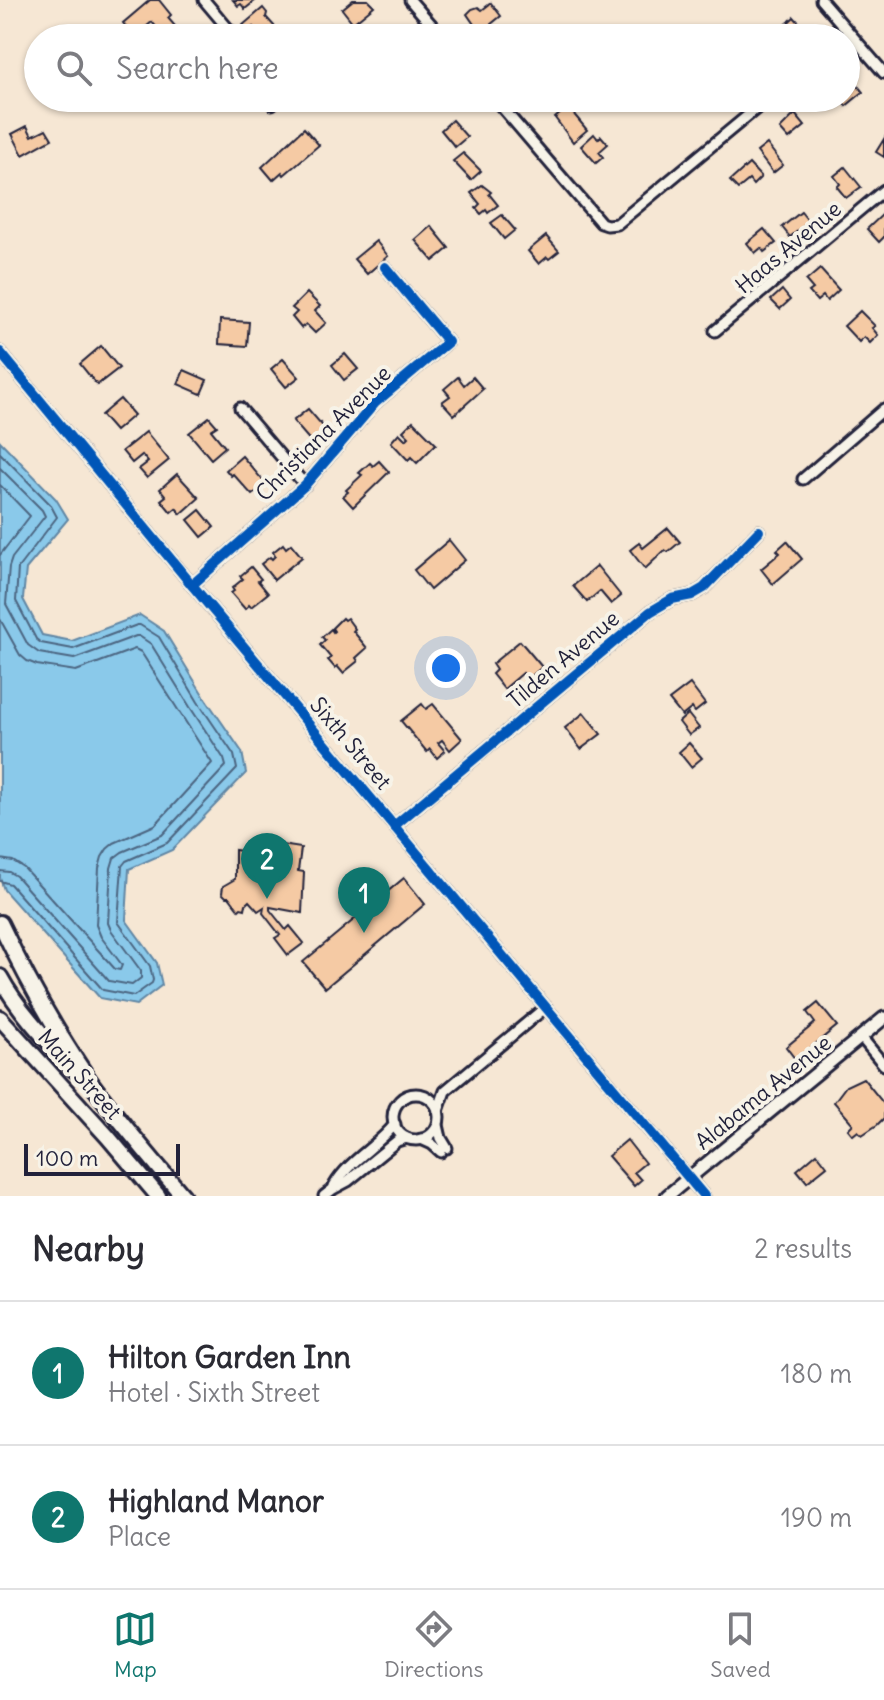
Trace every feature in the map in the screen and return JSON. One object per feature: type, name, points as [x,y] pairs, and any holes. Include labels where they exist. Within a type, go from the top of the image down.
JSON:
[{"type":"main road","points":[[0,923],[47,1014],[89,1080],[116,1115]]},
{"type":"main road","points":[[0,977],[42,1035],[116,1115]]},
{"type":"main road","name":"Main Street","points":[[0,1018],[158,1196]]},
{"type":"main road","name":"Main Street","points":[[116,1115],[183,1196]]},
{"type":"street","points":[[204,0],[224,24]]},
{"type":"street","points":[[410,0],[431,24]]},
{"type":"street","points":[[821,0],[838,24]]},
{"type":"street","points":[[860,49],[884,73]]},
{"type":"street","points":[[506,112],[601,223],[607,225],[617,224],[752,112]]},
{"type":"street","name":"Haas Avenue","points":[[715,331],[884,190]]},
{"type":"street","name":"Christiana Avenue","points":[[192,585],[305,485],[375,403],[448,342],[385,267]]},
{"type":"street","name":"Sixth Street","points":[[0,352],[704,1196]]},
{"type":"street","points":[[240,408],[305,485]]},
{"type":"street","points":[[803,479],[884,409]]},
{"type":"street","name":"Tilden Avenue","points":[[394,826],[650,612],[672,599],[692,595],[704,588],[759,531]]},
{"type":"street","points":[[407,1138],[395,1124],[394,1111],[401,1099],[408,1095],[445,1091],[546,1007]]},
{"type":"street","name":"Alabama Avenue","points":[[667,1196],[884,1018]]},
{"type":"street","points":[[861,1037],[884,1065]]},
{"type":"street","points":[[328,1192],[348,1181],[397,1141],[421,1139],[444,1150],[438,1111],[445,1091]]},
{"type":"street","points":[[423,1095],[430,1098],[438,1111]]},
{"type":"street","points":[[328,1192],[342,1173],[395,1124]]},
{"type":"street","points":[[421,1139],[434,1132],[438,1125]]},
{"type":"water","points":[[0,441],[56,499],[68,519],[26,569],[23,599],[42,635],[72,641],[140,615],[164,631],[242,752],[246,773],[172,850],[129,869],[126,920],[157,963],[162,985],[136,1005],[100,998],[4,890],[0,878]]},
{"type":"building","points":[[150,0],[159,0],[171,15],[168,18],[173,24],[152,22],[123,23]]},
{"type":"building","points":[[233,0],[254,0],[255,1],[245,9]]},
{"type":"building","points":[[353,0],[368,0],[374,6],[353,23],[342,9]]},
{"type":"building","points":[[491,3],[501,16],[491,24],[474,24],[467,14],[478,7],[482,10]]},
{"type":"building","points":[[263,8],[272,24],[244,24]]},
{"type":"building","points":[[794,17],[800,24],[786,24]]},
{"type":"building","points":[[562,112],[572,112],[587,130],[573,142],[555,118]]},
{"type":"building","points":[[795,114],[805,126],[789,139],[780,129]]},
{"type":"building","points":[[452,120],[467,137],[455,147],[441,130]]},
{"type":"building","points":[[27,126],[32,136],[46,129],[52,139],[23,155],[12,134]]},
{"type":"building","points":[[304,128],[319,145],[284,175],[282,172],[273,180],[262,167]]},
{"type":"building","points":[[594,134],[598,139],[601,136],[608,144],[599,152],[603,157],[596,163],[581,146]]},
{"type":"building","points":[[884,139],[884,157],[876,152]]},
{"type":"building","points":[[767,144],[783,165],[773,173],[757,152]]},
{"type":"building","points":[[463,153],[481,171],[471,180],[453,161]]},
{"type":"building","points":[[749,164],[761,177],[753,185],[749,180],[738,189],[730,181]]},
{"type":"building","points":[[845,167],[861,187],[846,198],[837,187],[840,184],[834,176]]},
{"type":"building","points":[[482,185],[491,192],[489,194],[498,205],[481,214],[476,208],[480,204],[471,193]]},
{"type":"building","points":[[801,212],[809,222],[790,237],[782,227]]},
{"type":"building","points":[[884,213],[884,237],[879,242],[867,229]]},
{"type":"building","points":[[502,215],[515,230],[504,239],[491,223]]},
{"type":"building","points":[[431,226],[449,248],[433,261],[415,240]]},
{"type":"building","points":[[764,229],[776,243],[764,252],[761,248],[755,253],[747,243]]},
{"type":"building","points":[[546,236],[559,251],[539,264],[528,251]]},
{"type":"building","points":[[376,241],[388,256],[367,274],[354,259]]},
{"type":"building","points":[[820,269],[839,290],[827,301],[823,296],[817,301],[809,292],[813,289],[806,281]]},
{"type":"building","points":[[782,290],[790,300],[780,309],[771,300]]},
{"type":"building","points":[[307,293],[320,306],[315,311],[326,323],[315,333],[306,324],[301,328],[292,317],[297,312],[292,308]]},
{"type":"building","points":[[860,311],[875,326],[872,328],[878,335],[870,343],[864,337],[859,342],[844,326]]},
{"type":"building","points":[[220,320],[249,322],[247,346],[219,344]]},
{"type":"building","points":[[101,346],[119,368],[97,385],[80,364]]},
{"type":"building","points":[[345,354],[358,369],[344,380],[332,365]]},
{"type":"building","points":[[283,359],[299,377],[286,387],[271,369]]},
{"type":"building","points":[[184,370],[207,380],[201,394],[178,384]]},
{"type":"building","points":[[458,377],[464,385],[473,377],[483,389],[454,415],[442,402],[450,396],[444,389]]},
{"type":"building","points":[[120,399],[134,415],[115,431],[101,415]]},
{"type":"building","points":[[308,409],[328,432],[313,444],[293,421]]},
{"type":"building","points":[[209,417],[217,426],[211,430],[225,447],[211,459],[189,433]]},
{"type":"building","points":[[413,421],[436,444],[417,463],[411,457],[408,460],[391,442],[399,433],[406,440],[409,437],[403,431]]},
{"type":"building","points":[[146,432],[169,460],[147,478],[139,469],[148,462],[142,455],[132,463],[122,451]]},
{"type":"building","points":[[242,456],[266,484],[252,495],[226,470]]},
{"type":"building","points":[[379,461],[389,472],[353,507],[343,496],[348,492],[346,490],[370,463],[373,466]]},
{"type":"building","points":[[177,474],[199,498],[181,514],[176,508],[171,512],[161,500],[166,496],[160,489]]},
{"type":"building","points":[[200,510],[214,527],[202,537],[188,520]]},
{"type":"building","points":[[668,528],[680,542],[668,552],[665,550],[645,569],[630,550],[639,543],[643,548]]},
{"type":"building","points":[[449,540],[465,560],[430,590],[414,570]]},
{"type":"building","points":[[787,541],[802,559],[773,584],[761,569],[780,553],[777,550]]},
{"type":"building","points":[[283,544],[286,548],[291,544],[302,557],[274,580],[261,564],[270,557],[272,559],[275,556],[273,552]]},
{"type":"building","points":[[597,566],[621,596],[611,604],[600,591],[587,602],[573,586]]},
{"type":"building","points":[[251,567],[268,593],[245,609],[231,593],[234,591],[232,588],[243,579],[240,576]]},
{"type":"building","points":[[342,618],[347,618],[367,648],[356,658],[358,661],[343,673],[328,660],[331,658],[320,645],[325,640],[322,637],[331,629],[333,632],[332,628]]},
{"type":"building","points":[[520,641],[542,667],[528,679],[523,673],[504,689],[492,674],[496,670],[492,664]]},
{"type":"building","points":[[690,684],[705,704],[695,712],[692,708],[682,716],[669,700]]},
{"type":"building","points":[[422,704],[426,709],[433,704],[462,739],[450,750],[442,740],[438,743],[445,751],[437,758],[430,749],[427,752],[401,721]]},
{"type":"building","points":[[584,713],[601,734],[581,749],[565,728]]},
{"type":"building","points":[[688,714],[699,728],[689,735],[679,722]]},
{"type":"building","points":[[689,743],[702,758],[691,767],[679,752]]},
{"type":"building","points":[[262,842],[301,848],[298,871],[304,872],[302,913],[270,907],[286,930],[290,926],[304,943],[288,955],[275,938],[280,935],[263,913],[264,907],[258,911],[249,901],[245,909],[239,910],[222,893],[223,886],[235,879],[235,850],[260,854]]},
{"type":"building","points":[[404,878],[425,904],[325,988],[303,962]]},
{"type":"building","points":[[818,1003],[837,1026],[796,1060],[786,1047],[815,1023],[807,1012]]},
{"type":"building","points":[[863,1078],[884,1104],[884,1118],[862,1135],[858,1131],[853,1135],[848,1129],[853,1124],[834,1102],[846,1086]]},
{"type":"building","points":[[627,1140],[645,1163],[634,1172],[641,1180],[634,1186],[608,1156]]},
{"type":"building","points":[[817,1153],[827,1166],[807,1182],[797,1170]]},
{"type":"cycle path","points":[[192,585],[305,485],[375,403],[448,342],[385,267]]},
{"type":"cycle path","points":[[0,352],[704,1196]]},
{"type":"cycle path","points":[[394,826],[650,612],[672,599],[692,595],[704,588],[759,531]]},
{"type":"place","name":"Highland Manor","points":[[267,899]]},
{"type":"place","name":"Hilton Garden Inn","points":[[364,933]]}]
